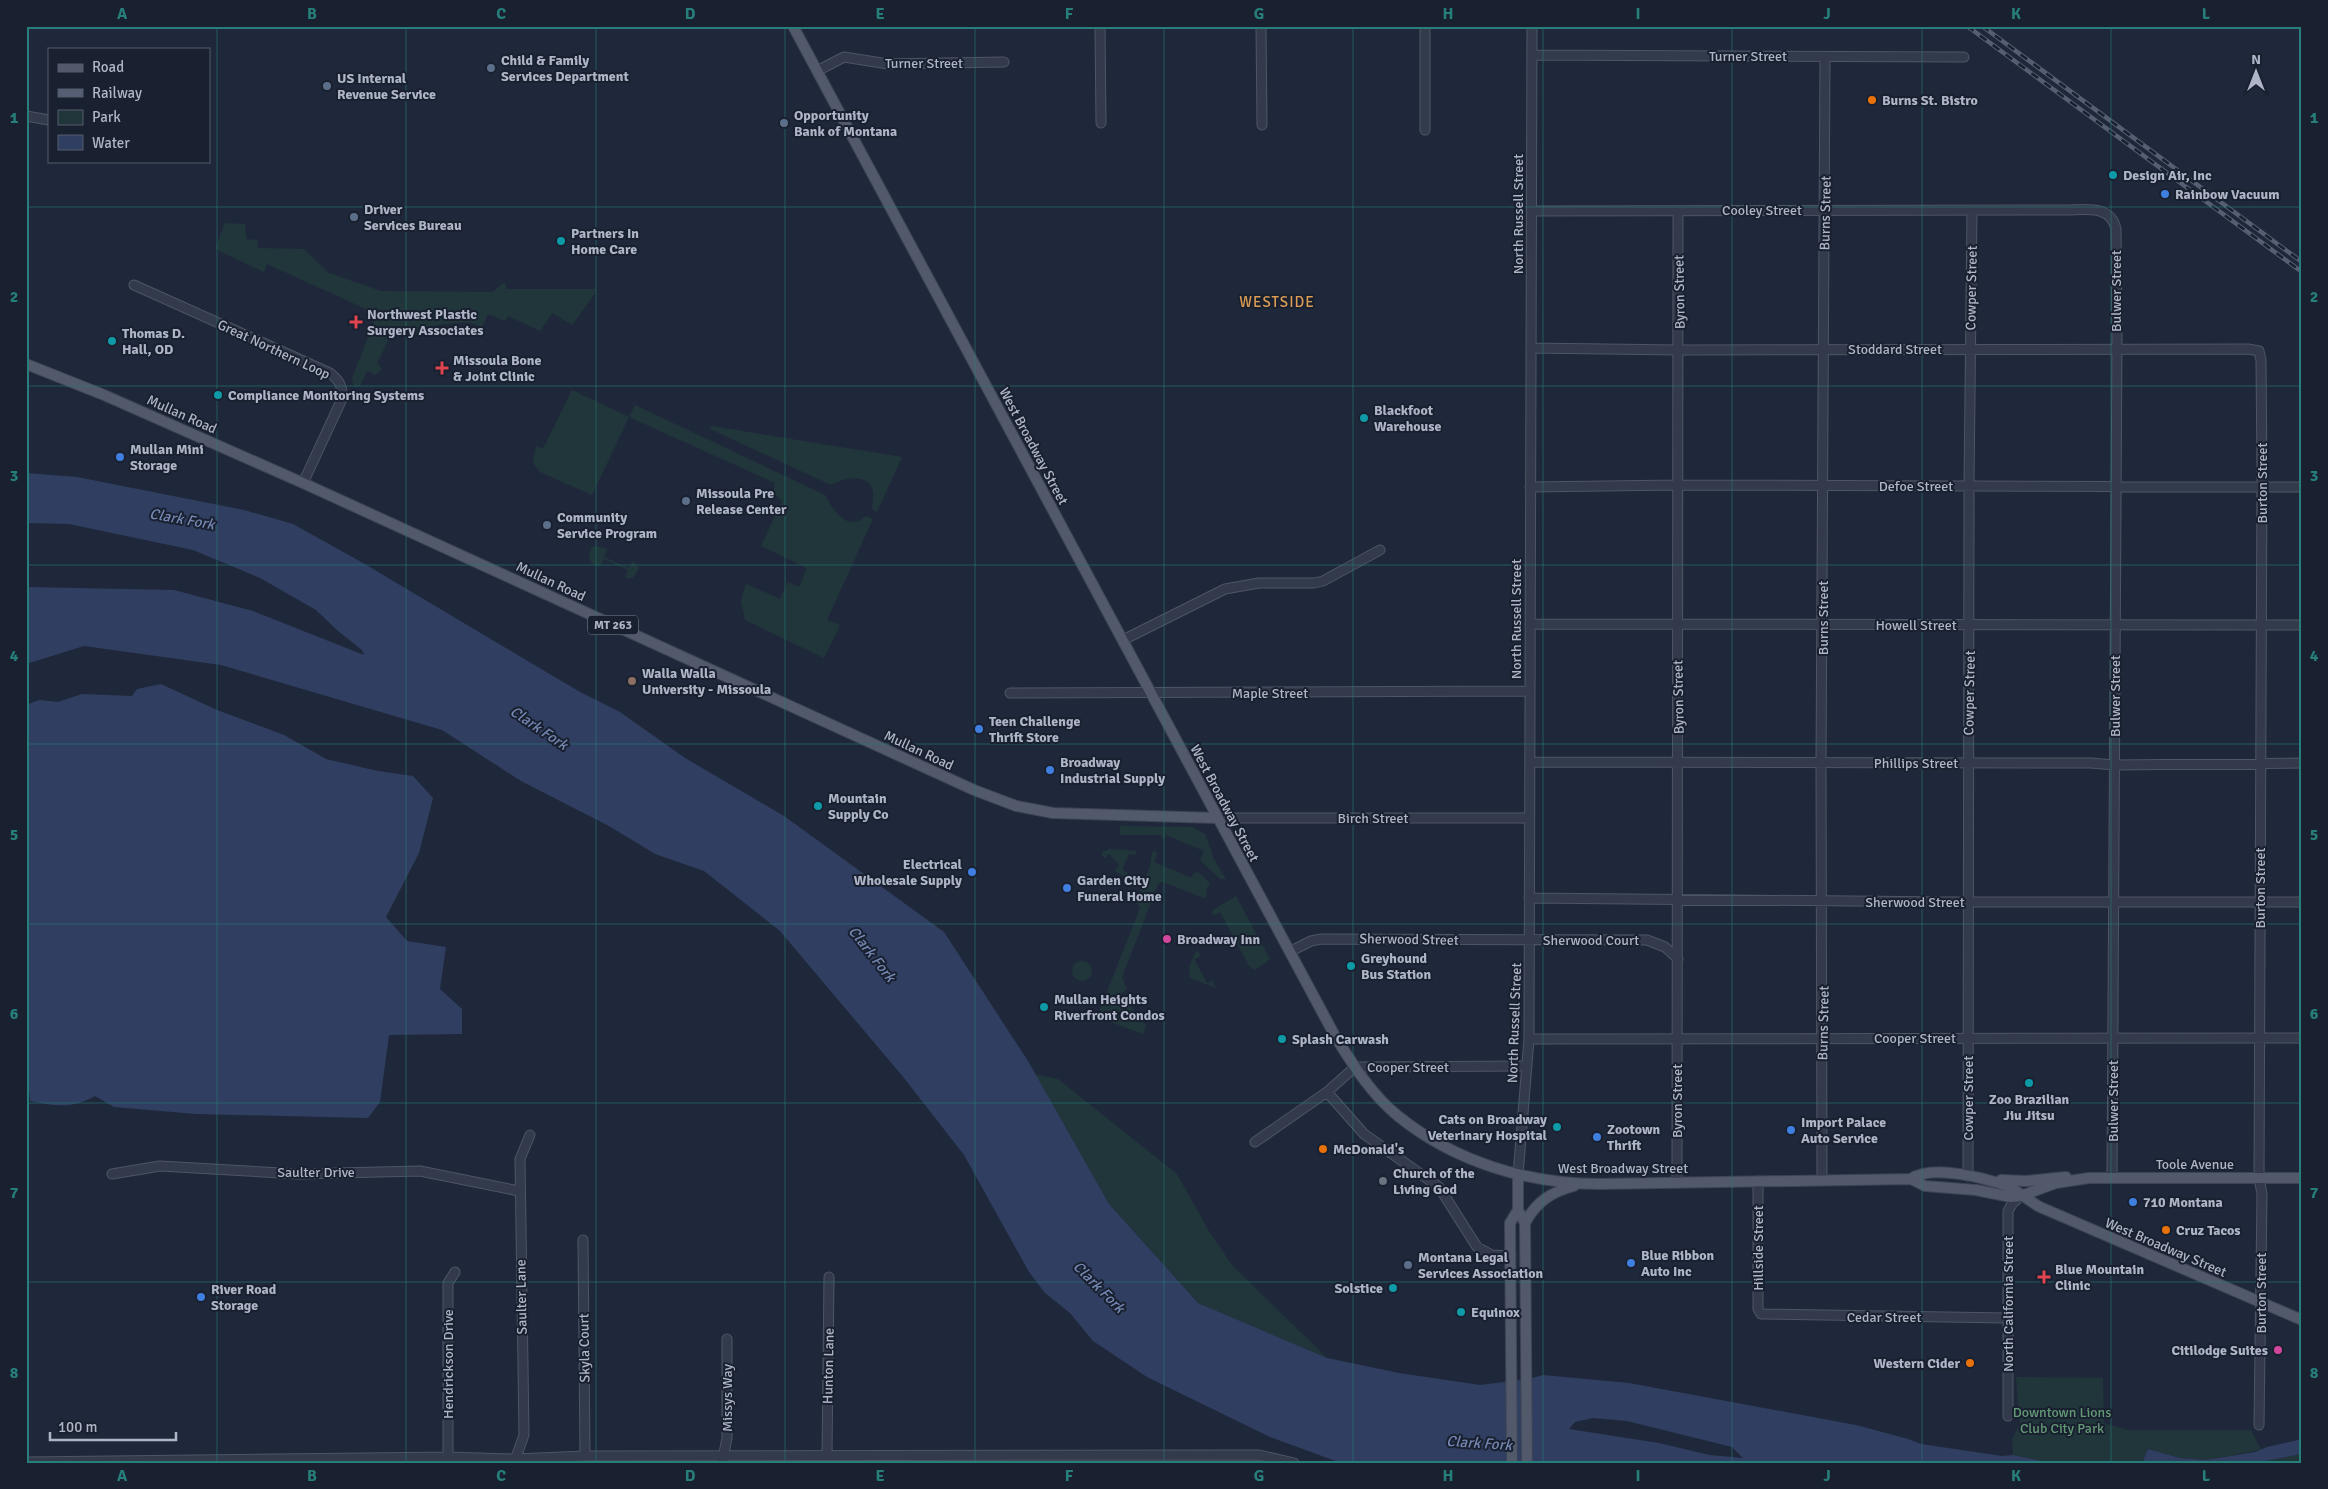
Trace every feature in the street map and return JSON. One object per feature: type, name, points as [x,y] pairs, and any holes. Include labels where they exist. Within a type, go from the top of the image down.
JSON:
[{"type":"main road","name":"West Broadway Street","points":[[793,26],[1152,694],[1216,818],[1335,1036],[1355,1067],[1398,1116],[1433,1140],[1473,1160],[1518,1175],[1543,1180],[1581,1184],[1911,1179],[1925,1186],[2021,1196]]},
{"type":"main road","name":"Mullan Road","points":[[26,364],[104,395],[303,483],[974,790],[1014,805],[1053,813],[1216,818]]},
{"type":"main road","name":"West Broadway Street","points":[[1911,1179],[1922,1173],[1968,1176],[2007,1186],[2021,1196],[2058,1215],[2302,1320]]},
{"type":"main road","name":"North Russell Street","points":[[1518,1175],[1518,1210],[1525,1223],[1527,1463]]},
{"type":"main road","name":"Toole Avenue","points":[[1980,1178],[2014,1182],[2052,1177],[2079,1176],[2089,1178]]},
{"type":"main road","name":"Toole Avenue","points":[[2021,1196],[2056,1183],[2089,1178],[2302,1178]]},
{"type":"main road","points":[[1525,1223],[1531,1212],[1543,1199],[1562,1189],[1581,1184]]},
{"type":"main road","name":"North Russell Street","points":[[1512,1463],[1510,1222],[1518,1210]]},
{"type":"street","points":[[1100,26],[1100,123]]},
{"type":"street","points":[[1261,26],[1262,125]]},
{"type":"street","points":[[1425,26],[1425,130]]},
{"type":"street","name":"North Russell Street","points":[[1518,1175],[1529,1039],[1532,26]]},
{"type":"street","name":"Turner Street","points":[[1532,56],[1964,57]]},
{"type":"street","name":"Turner Street","points":[[817,71],[844,57],[888,64],[1004,62]]},
{"type":"street","name":"Burns Street","points":[[1822,1180],[1823,901],[1821,762],[1825,57]]},
{"type":"street","points":[[26,116],[48,120]]},
{"type":"street","name":"Byron Street","points":[[1677,1182],[1679,900],[1677,625],[1678,210]]},
{"type":"street","name":"Cowper Street","points":[[1968,1176],[1967,902],[1972,210]]},
{"type":"street","name":"Cooley Street","points":[[1532,211],[2100,210],[2110,216]]},
{"type":"street","name":"Bulwer Street","points":[[2110,216],[2116,229],[2115,902],[2112,1178]]},
{"type":"street","name":"Great Northern Loop","points":[[134,284],[330,373],[338,379],[343,388],[342,399],[303,483]]},
{"type":"street","name":"Stoddard Street","points":[[1531,348],[1679,350],[2248,349],[2259,351]]},
{"type":"street","name":"Burton Street","points":[[2259,351],[2261,360],[2262,488],[2259,1038],[2260,1178],[2262,1194],[2259,1425]]},
{"type":"street","name":"Defoe Street","points":[[1530,487],[1677,484],[2302,487]]},
{"type":"street","points":[[1124,642],[1162,619],[1170,617],[1218,592],[1244,584],[1323,581],[1380,550]]},
{"type":"street","name":"Howell Street","points":[[1530,624],[2302,625]]},
{"type":"street","name":"Maple Street","points":[[1010,694],[1530,691]]},
{"type":"street","name":"Phillips Street","points":[[1530,762],[2091,763],[2114,765],[2302,763]]},
{"type":"street","name":"Birch Street","points":[[1216,818],[1529,818]]},
{"type":"street","name":"Sherwood Street","points":[[1529,898],[1967,902],[2302,902]]},
{"type":"street","name":"Sherwood Street","points":[[1290,951],[1321,938],[1529,940]]},
{"type":"street","name":"Sherwood Court","points":[[1529,940],[1647,940],[1665,947],[1678,959]]},
{"type":"street","name":"Cooper Street","points":[[1529,1039],[2302,1038]]},
{"type":"street","name":"Cooper Street","points":[[1255,1142],[1327,1092],[1355,1067],[1528,1066]]},
{"type":"street","points":[[1327,1092],[1364,1134],[1439,1187],[1477,1248],[1492,1255],[1511,1256]]},
{"type":"street","name":"Saulter Lane","points":[[514,1461],[524,1435],[520,1159],[530,1135]]},
{"type":"street","name":"Saulter Drive","points":[[112,1174],[160,1166],[298,1174],[420,1171],[519,1192]]},
{"type":"street","name":"Hillside Street","points":[[1758,1180],[1758,1309],[1762,1314]]},
{"type":"street","name":"North California Street","points":[[2008,1416],[2008,1211],[2012,1204],[2021,1196]]},
{"type":"street","name":"Skyla Court","points":[[583,1240],[585,1456]]},
{"type":"street","name":"Hendrickson Drive","points":[[448,1457],[448,1283],[455,1272]]},
{"type":"street","name":"Hunton Lane","points":[[827,1455],[829,1277]]},
{"type":"street","name":"Cedar Street","points":[[1762,1314],[1769,1316],[2007,1318]]},
{"type":"street","name":"Missys Way","points":[[722,1460],[727,1438],[727,1338]]},
{"type":"street","points":[[26,1462],[266,1462],[448,1457],[514,1461],[585,1456],[722,1460],[827,1455],[938,1460],[1021,1460],[1259,1455],[1294,1463]]},
{"type":"green space","points":[[225,223],[245,224],[246,239],[257,240],[258,248],[304,249],[329,273],[381,291],[493,292],[503,283],[506,284],[506,289],[596,289],[572,325],[552,313],[540,331],[508,316],[505,321],[488,314],[482,327],[467,322],[420,327],[416,335],[395,327],[377,363],[382,369],[375,375],[367,371],[360,386],[354,387],[352,378],[377,314],[267,264],[264,272],[215,249]]},
{"type":"green space","points":[[572,390],[629,417],[592,495],[540,472],[533,463],[536,446],[543,449]]},
{"type":"green space","points":[[635,405],[825,495],[836,513],[847,521],[859,521],[866,516],[873,519],[827,620],[840,625],[824,658],[745,620],[741,601],[746,584],[780,599],[788,582],[799,587],[807,568],[761,546],[782,501],[773,493],[775,483],[629,417]]},
{"type":"green space","points":[[712,426],[902,457],[877,512],[872,509],[873,492],[867,481],[855,478],[842,480],[831,485],[710,429]]},
{"type":"green space","points":[[597,546],[607,549],[604,557],[629,568],[633,561],[639,568],[633,578],[625,578],[628,570],[604,559],[600,567],[592,563],[589,558],[591,548]]},
{"type":"green space","points":[[1120,826],[1192,827],[1205,834],[1214,859],[1226,879],[1220,879],[1200,860],[1204,851],[1166,835],[1163,841],[1161,835],[1120,835]]},
{"type":"green space","points":[[1109,849],[1137,851],[1135,855],[1129,854],[1122,870],[1128,873],[1128,877],[1122,876],[1115,871],[1119,864],[1109,854],[1105,858],[1102,856],[1102,852]]},
{"type":"green space","points":[[1155,851],[1157,854],[1154,862],[1192,878],[1193,874],[1198,872],[1210,883],[1206,890],[1207,896],[1204,898],[1163,882],[1159,883],[1157,887],[1122,977],[1127,989],[1121,994],[1146,1026],[1143,1034],[1097,1017],[1140,908],[1136,902],[1150,867],[1152,852]]},
{"type":"green space","points":[[1236,896],[1270,959],[1255,970],[1249,966],[1220,912],[1214,915],[1211,913],[1214,909]]},
{"type":"green space","points":[[1196,951],[1201,956],[1194,959],[1207,983],[1213,980],[1216,988],[1190,978],[1189,967]]},
{"type":"green space","points":[[1078,961],[1086,961],[1092,967],[1092,975],[1086,981],[1078,981],[1072,975],[1072,967]]},
{"type":"green space","points":[[1035,1074],[1058,1079],[1177,1174],[1210,1233],[1232,1265],[1327,1358],[1198,1303],[1109,1204]]},
{"type":"green space","name":"Downtown Lions Club City Park","points":[[2016,1377],[2103,1378],[2104,1423],[2128,1430],[2251,1430],[2261,1450],[2206,1460],[2180,1458],[2148,1449],[2142,1463],[2051,1463],[2013,1455],[2012,1440],[2020,1423]]},
{"type":"green space","points":[[2302,1454],[2302,1463],[2255,1463]]},
{"type":"water","name":"Clark Fork","points":[[26,473],[77,477],[244,510],[293,524],[363,563],[580,692],[620,712],[685,758],[784,816],[944,932],[1028,1061],[1109,1204],[1198,1303],[1327,1358],[1399,1373],[1480,1385],[1529,1379],[1543,1375],[1629,1383],[1856,1425],[1921,1444],[2002,1456],[2013,1455],[2051,1463],[1341,1463],[1270,1437],[1147,1377],[1093,1341],[1070,1313],[1045,1293],[1029,1272],[964,1155],[904,1078],[780,931],[704,871],[655,854],[609,826],[521,781],[442,730],[221,665],[84,646],[26,664],[27,587],[174,590],[253,611],[364,655],[362,650],[316,610],[260,578],[193,550],[69,524],[26,523]],"holes":[[[1593,1418],[1627,1421],[1732,1447],[1743,1458],[1709,1455],[1659,1443],[1569,1429],[1575,1422]]]},
{"type":"water","points":[[161,684],[217,710],[284,735],[326,759],[378,771],[413,776],[433,798],[419,853],[386,917],[407,941],[446,947],[440,989],[462,1009],[462,1034],[389,1035],[380,1102],[368,1118],[196,1114],[114,1107],[95,1096],[71,1105],[30,1101],[26,1061],[26,705],[39,700],[58,702],[82,694],[132,696],[137,689]]},
{"type":"water","points":[[2302,1439],[2302,1454],[2255,1463],[2142,1463],[2148,1449],[2180,1458],[2206,1460],[2255,1452],[2267,1447]]},
{"type":"railway","points":[[1967,26],[2302,272]]},
{"type":"railway","points":[[1982,26],[2302,262]]},
{"type":"place","name":"Child & Family Services Department","points":[[491,68]]},
{"type":"place","name":"US Internal Revenue Service","points":[[327,86]]},
{"type":"place","name":"Burns St. Bistro","points":[[1872,100]]},
{"type":"place","name":"Opportunity Bank of Montana","points":[[784,123]]},
{"type":"place","name":"Design Air, Inc","points":[[2113,175]]},
{"type":"place","name":"Rainbow Vacuum","points":[[2165,194]]},
{"type":"place","name":"Driver Services Bureau","points":[[354,217]]},
{"type":"place","name":"Partners In Home Care","points":[[561,241]]},
{"type":"place","name":"Northwest Plastic Surgery Associates","points":[[356,322]]},
{"type":"place","name":"Thomas D. Hall, OD","points":[[112,341]]},
{"type":"place","name":"Missoula Bone & Joint Clinic","points":[[442,368]]},
{"type":"place","name":"Compliance Monitoring Systems","points":[[218,395]]},
{"type":"place","name":"Blackfoot Warehouse","points":[[1364,418]]},
{"type":"place","name":"Mullan Mini Storage","points":[[120,457]]},
{"type":"place","name":"Missoula Pre Release Center","points":[[686,501]]},
{"type":"place","name":"Community Service Program","points":[[547,525]]},
{"type":"place","name":"Walla Walla University - Missoula","points":[[632,681]]},
{"type":"place","name":"Teen Challenge Thrift Store","points":[[979,729]]},
{"type":"place","name":"Broadway Industrial Supply","points":[[1050,770]]},
{"type":"place","name":"Mountain Supply Co","points":[[818,806]]},
{"type":"place","name":"Electrical Wholesale Supply","points":[[972,872]]},
{"type":"place","name":"Garden City Funeral Home","points":[[1067,888]]},
{"type":"place","name":"Broadway Inn","points":[[1167,939]]},
{"type":"place","name":"Greyhound Bus Station","points":[[1351,966]]},
{"type":"place","name":"Mullan Heights Riverfront Condos","points":[[1044,1007]]},
{"type":"place","name":"Splash Carwash","points":[[1282,1039]]},
{"type":"place","name":"Zoo Brazilian Jiu Jitsu","points":[[2029,1083]]},
{"type":"place","name":"Cats on Broadway Veterinary Hospital","points":[[1557,1127]]},
{"type":"place","name":"Import Palace Auto Service","points":[[1791,1130]]},
{"type":"place","name":"Zootown Thrift","points":[[1597,1137]]},
{"type":"place","name":"McDonald's","points":[[1323,1149]]},
{"type":"place","name":"Church of the Living God","points":[[1383,1181]]},
{"type":"place","name":"710 Montana","points":[[2133,1202]]},
{"type":"place","name":"Cruz Tacos","points":[[2166,1230]]},
{"type":"place","name":"Blue Ribbon Auto Inc","points":[[1631,1263]]},
{"type":"place","name":"Montana Legal Services Association","points":[[1408,1265]]},
{"type":"place","name":"Blue Mountain Clinic","points":[[2044,1277]]},
{"type":"place","name":"Solstice","points":[[1393,1288]]},
{"type":"place","name":"River Road Storage","points":[[201,1297]]},
{"type":"place","name":"Equinox","points":[[1461,1312]]},
{"type":"place","name":"Citilodge Suites","points":[[2278,1350]]},
{"type":"place","name":"Western Cider","points":[[1970,1363]]},
{"type":"district","name":"WESTSIDE","points":[[1277,302]]}]
